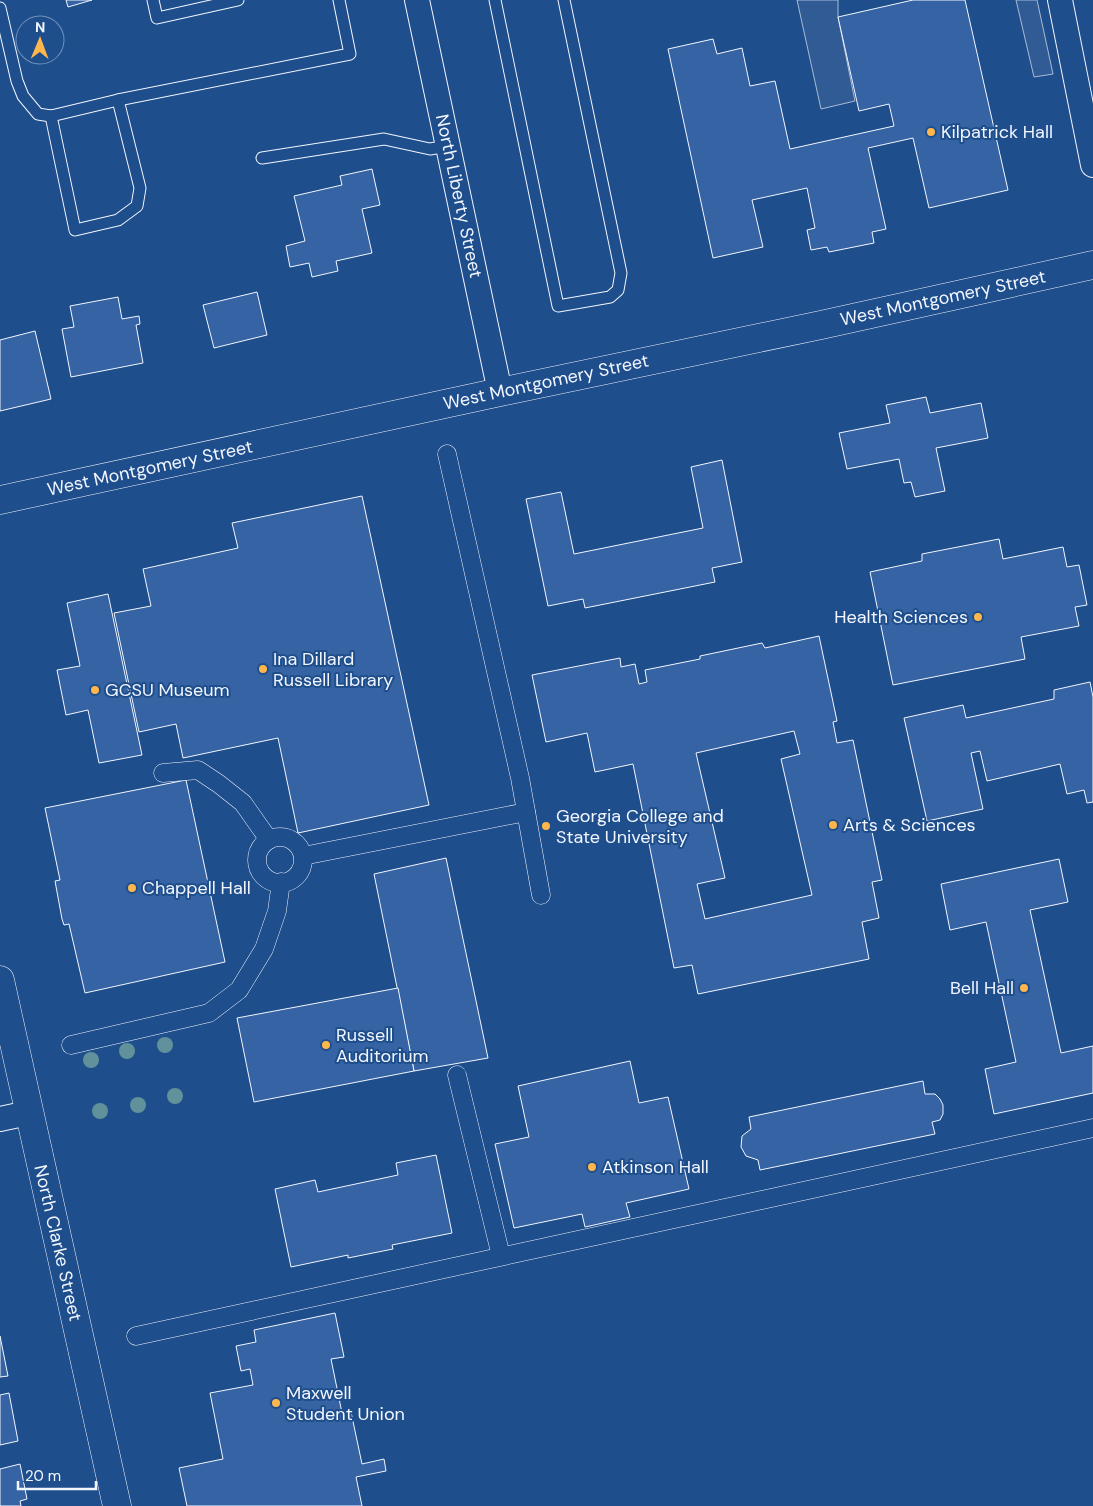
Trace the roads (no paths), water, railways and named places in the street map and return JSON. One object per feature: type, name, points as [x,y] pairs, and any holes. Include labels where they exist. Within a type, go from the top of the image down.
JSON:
[{"type":"main road","name":"West Montgomery Street","points":[[0,500],[500,392],[813,327],[1093,265]]},
{"type":"main road","name":"North Clarke Street","points":[[0,980],[28,1113],[117,1506]]},
{"type":"street","name":"North Liberty Street","points":[[417,0],[500,392]]},
{"type":"street","points":[[1060,0],[1093,165]]},
{"type":"street","points":[[447,454],[520,778],[541,895]]},
{"type":"street","points":[[163,774],[198,770],[243,804],[269,840]]},
{"type":"street","points":[[303,856],[526,812]]},
{"type":"street","points":[[276,838],[290,839],[296,843],[303,856],[303,863],[297,875],[291,880],[281,882],[271,881],[265,877],[258,865],[259,851],[269,840],[276,838]]},
{"type":"street","points":[[71,1045],[209,1013],[239,990],[264,949],[277,910],[281,882]]},
{"type":"street","points":[[457,1075],[501,1256]]},
{"type":"street","points":[[0,1119],[28,1113]]},
{"type":"street","points":[[136,1336],[1093,1128]]},
{"type":"lane","points":[[153,0],[157,18],[238,0]]},
{"type":"lane","points":[[0,8],[22,96],[38,114],[51,116],[118,100],[350,54],[339,0]]},
{"type":"lane","points":[[496,0],[558,306],[610,297],[618,290],[621,273],[564,0]]},
{"type":"lane","points":[[51,116],[75,230],[118,220],[137,206],[140,188],[118,100]]},
{"type":"lane","points":[[262,158],[384,139],[430,149],[448,146]]},
{"type":"place","name":"Kilpatrick Hall","points":[[931,132]]},
{"type":"place","name":"Health Sciences","points":[[978,617]]},
{"type":"place","name":"Ina Dillard Russell Library","points":[[263,669]]},
{"type":"place","name":"GCSU Museum","points":[[95,690]]},
{"type":"place","name":"Arts & Sciences","points":[[833,825]]},
{"type":"place","name":"Georgia College and State University","points":[[546,826]]},
{"type":"place","name":"Chappell Hall","points":[[132,888]]},
{"type":"place","name":"Bell Hall","points":[[1024,988]]},
{"type":"place","name":"Russell Auditorium","points":[[326,1045]]},
{"type":"place","name":"Atkinson Hall","points":[[592,1167]]},
{"type":"place","name":"Maxwell Student Union","points":[[276,1403]]}]
